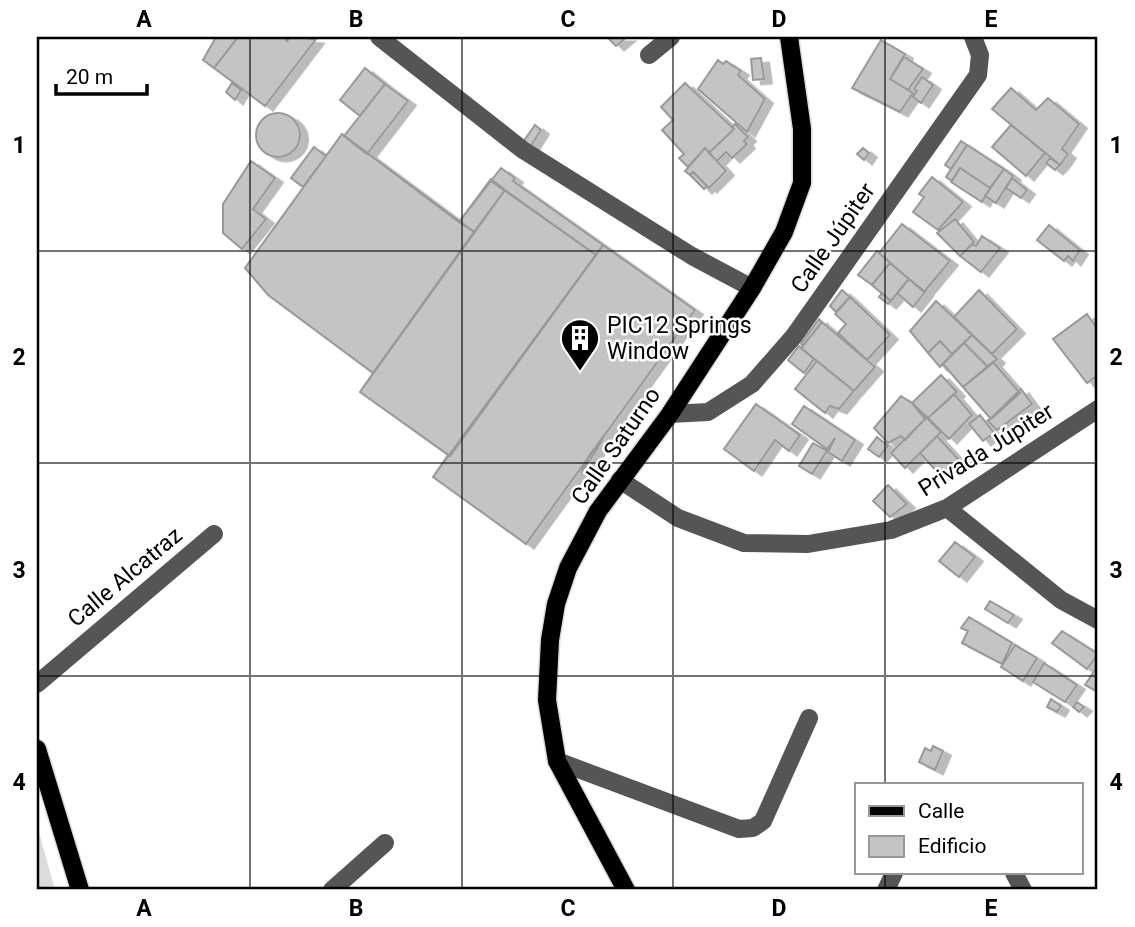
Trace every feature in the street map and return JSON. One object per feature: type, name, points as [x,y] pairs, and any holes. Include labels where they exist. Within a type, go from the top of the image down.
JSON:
[{"type":"main road","name":"Calle Saturno","points":[[626,890],[557,761],[547,700],[550,640],[556,604],[578,550],[598,511],[670,414],[752,288],[783,232],[802,183],[802,129],[789,37]]},
{"type":"main road","points":[[37,749],[80,890]]},
{"type":"street","points":[[379,37],[523,150],[692,256],[752,288]]},
{"type":"street","points":[[649,55],[671,37]]},
{"type":"street","name":"Calle Júpiter","points":[[670,414],[708,412],[752,384],[794,337],[978,75],[980,55],[973,37]]},
{"type":"street","name":"Privada Júpiter","points":[[620,480],[678,518],[744,543],[808,544],[851,538],[891,530],[947,508],[1098,409]]},
{"type":"street","points":[[947,508],[1061,600],[1098,620]]},
{"type":"street","name":"Calle Alcatraz","points":[[37,684],[214,534]]},
{"type":"street","points":[[557,761],[739,828],[753,828],[763,821],[809,718]]},
{"type":"street","points":[[332,890],[386,843]]},
{"type":"street","points":[[886,890],[894,874]]},
{"type":"street","points":[[1015,874],[1023,890]]},
{"type":"shaded area","points":[[37,825],[55,890],[37,890]]},
{"type":"building","points":[[216,37],[238,37],[214,68],[203,60]]},
{"type":"building","points":[[238,37],[285,37],[287,41],[290,37],[316,39],[265,106],[214,68]]},
{"type":"building","points":[[607,37],[627,37],[616,46]]},
{"type":"building","points":[[881,40],[905,54],[890,79],[913,93],[900,112],[852,88]]},
{"type":"building","points":[[904,57],[923,69],[908,90],[890,79]]},
{"type":"building","points":[[761,58],[764,79],[753,80],[751,59]]},
{"type":"building","points":[[718,60],[723,64],[726,61],[741,71],[738,75],[765,99],[747,132],[698,89]]},
{"type":"building","points":[[365,68],[385,84],[360,116],[340,100]]},
{"type":"building","points":[[922,77],[933,85],[921,103],[913,97],[917,91],[914,89]]},
{"type":"building","points":[[232,83],[241,90],[235,100],[226,92]]},
{"type":"building","points":[[685,83],[734,129],[709,153],[705,148],[688,167],[679,158],[684,154],[662,130],[673,120],[661,107]]},
{"type":"building","points":[[385,84],[408,101],[367,154],[344,136]]},
{"type":"building","points":[[1011,88],[1036,110],[1048,98],[1079,124],[1062,149],[1068,154],[1060,165],[992,109]]},
{"type":"building","points":[[278,113],[287,114],[294,119],[299,126],[299,144],[294,151],[287,156],[278,157],[269,156],[262,151],[257,144],[256,135],[257,126],[262,119],[269,114]]},
{"type":"building","points":[[735,124],[748,137],[744,141],[747,144],[732,158],[726,152],[717,161],[709,153],[734,129],[732,127]]},
{"type":"building","points":[[535,125],[541,130],[530,147],[523,142]]},
{"type":"building","points":[[1011,125],[1045,153],[1026,176],[992,147]]},
{"type":"building","points":[[342,134],[459,222],[501,168],[515,178],[513,181],[695,310],[526,544],[433,477],[448,455],[360,392],[373,373],[268,295],[245,268]]},
{"type":"building","points":[[342,134],[474,232],[373,373],[268,295],[245,268]]},
{"type":"building","points":[[961,141],[967,145],[951,169],[945,165]]},
{"type":"building","points":[[967,145],[1004,169],[990,188],[960,168],[952,181],[946,177]]},
{"type":"building","points":[[314,147],[326,156],[303,187],[291,178]]},
{"type":"building","points":[[705,148],[726,171],[709,188],[693,172],[690,175],[685,171]]},
{"type":"building","points":[[863,148],[869,153],[864,160],[857,154]]},
{"type":"building","points":[[1050,158],[1060,165],[1055,170],[1046,163]]},
{"type":"building","points":[[251,161],[275,178],[253,209],[266,219],[242,249],[223,233],[223,204]]},
{"type":"building","name":"PIC12 Springs Window","points":[[501,168],[515,178],[513,181],[603,245],[596,255],[491,181]]},
{"type":"building","points":[[960,168],[990,188],[982,202],[951,182]]},
{"type":"building","points":[[1004,169],[1013,176],[996,203],[985,196]]},
{"type":"building","points":[[693,172],[707,186],[704,189],[690,175]]},
{"type":"building","points":[[932,177],[963,202],[938,230],[913,212],[924,197],[919,194]]},
{"type":"building","points":[[1012,178],[1027,190],[1021,198],[1006,188]]},
{"type":"building","points":[[491,179],[505,190],[474,232],[459,222]]},
{"type":"building","name":"PIC12 Springs Window","points":[[505,190],[596,255],[450,456],[360,392]]},
{"type":"building","points":[[955,219],[974,242],[960,256],[937,233]]},
{"type":"building","points":[[902,224],[950,261],[924,292],[879,253]]},
{"type":"building","points":[[1049,225],[1080,250],[1073,261],[1068,256],[1064,261],[1037,240]]},
{"type":"building","points":[[982,236],[1000,248],[981,272],[960,256],[972,244],[976,246]]},
{"type":"building","name":"PIC12 Springs Window","points":[[603,245],[695,310],[526,544],[433,477]]},
{"type":"building","points":[[877,251],[890,263],[872,285],[858,275]]},
{"type":"building","points":[[890,263],[909,279],[891,301],[872,285]]},
{"type":"building","points":[[909,279],[925,292],[913,307],[897,293]]},
{"type":"building","points":[[842,290],[850,297],[836,312],[830,306]]},
{"type":"building","points":[[979,290],[1017,329],[992,354],[954,317]]},
{"type":"building","points":[[882,293],[891,301],[888,304],[879,297]]},
{"type":"building","points":[[850,297],[890,335],[867,360],[838,333],[846,324],[835,314]]},
{"type":"building","points":[[936,301],[972,335],[952,354],[940,341],[928,353],[910,331]]},
{"type":"building","points":[[1087,314],[1098,330],[1098,375],[1087,383],[1053,339]]},
{"type":"building","points":[[819,319],[822,322],[803,346],[801,344]]},
{"type":"building","points":[[822,322],[875,367],[854,391],[801,348]]},
{"type":"building","points":[[972,335],[997,359],[988,367],[964,343]]},
{"type":"building","points":[[940,341],[952,354],[940,367],[928,353]]},
{"type":"building","points":[[964,343],[988,367],[963,387],[943,364]]},
{"type":"building","points":[[799,346],[814,359],[804,373],[788,360]]},
{"type":"building","points":[[817,361],[854,391],[839,409],[830,406],[825,413],[795,389]]},
{"type":"building","points":[[993,362],[1020,393],[991,419],[963,387]]},
{"type":"building","points":[[941,375],[957,392],[928,418],[912,403]]},
{"type":"building","points":[[1021,389],[1032,404],[997,430],[988,421]]},
{"type":"building","points":[[954,394],[972,415],[949,439],[928,418]]},
{"type":"building","points":[[901,396],[912,403],[925,419],[905,440],[901,436],[888,443],[874,428]]},
{"type":"building","points":[[756,404],[800,435],[789,451],[775,440],[754,471],[724,449]]},
{"type":"building","points":[[804,406],[855,440],[842,461],[828,452],[835,438],[827,449],[792,424]]},
{"type":"building","points":[[923,414],[941,432],[905,468],[891,453],[925,419]]},
{"type":"building","points":[[980,415],[994,433],[983,441],[969,424]]},
{"type":"building","points":[[605,434],[596,451],[581,473],[589,456]]},
{"type":"building","points":[[937,436],[958,459],[940,475],[920,453]]},
{"type":"building","points":[[877,437],[888,446],[879,457],[868,449]]},
{"type":"building","points":[[813,443],[827,451],[812,474],[799,466]]},
{"type":"building","points":[[888,485],[907,504],[890,517],[873,501]]},
{"type":"building","points":[[955,542],[975,557],[959,577],[939,561]]},
{"type":"building","points":[[990,601],[1014,615],[1008,623],[985,609]]},
{"type":"building","points":[[969,617],[1012,643],[1002,664],[962,643],[968,631],[961,628]]},
{"type":"building","points":[[1062,631],[1098,654],[1087,669],[1052,643]]},
{"type":"building","points":[[1015,645],[1037,658],[1023,681],[1001,667]]},
{"type":"building","points":[[1044,663],[1077,685],[1065,702],[1033,682]]},
{"type":"building","points":[[1098,667],[1098,692],[1085,685]]},
{"type":"building","points":[[1051,699],[1061,706],[1057,712],[1047,707]]},
{"type":"building","points":[[1077,702],[1084,707],[1079,712],[1073,707]]},
{"type":"building","points":[[933,746],[943,751],[935,770],[919,762],[925,748],[931,751]]},
{"type":"place","name":"PIC12 Springs Window","points":[[580,372]]}]
